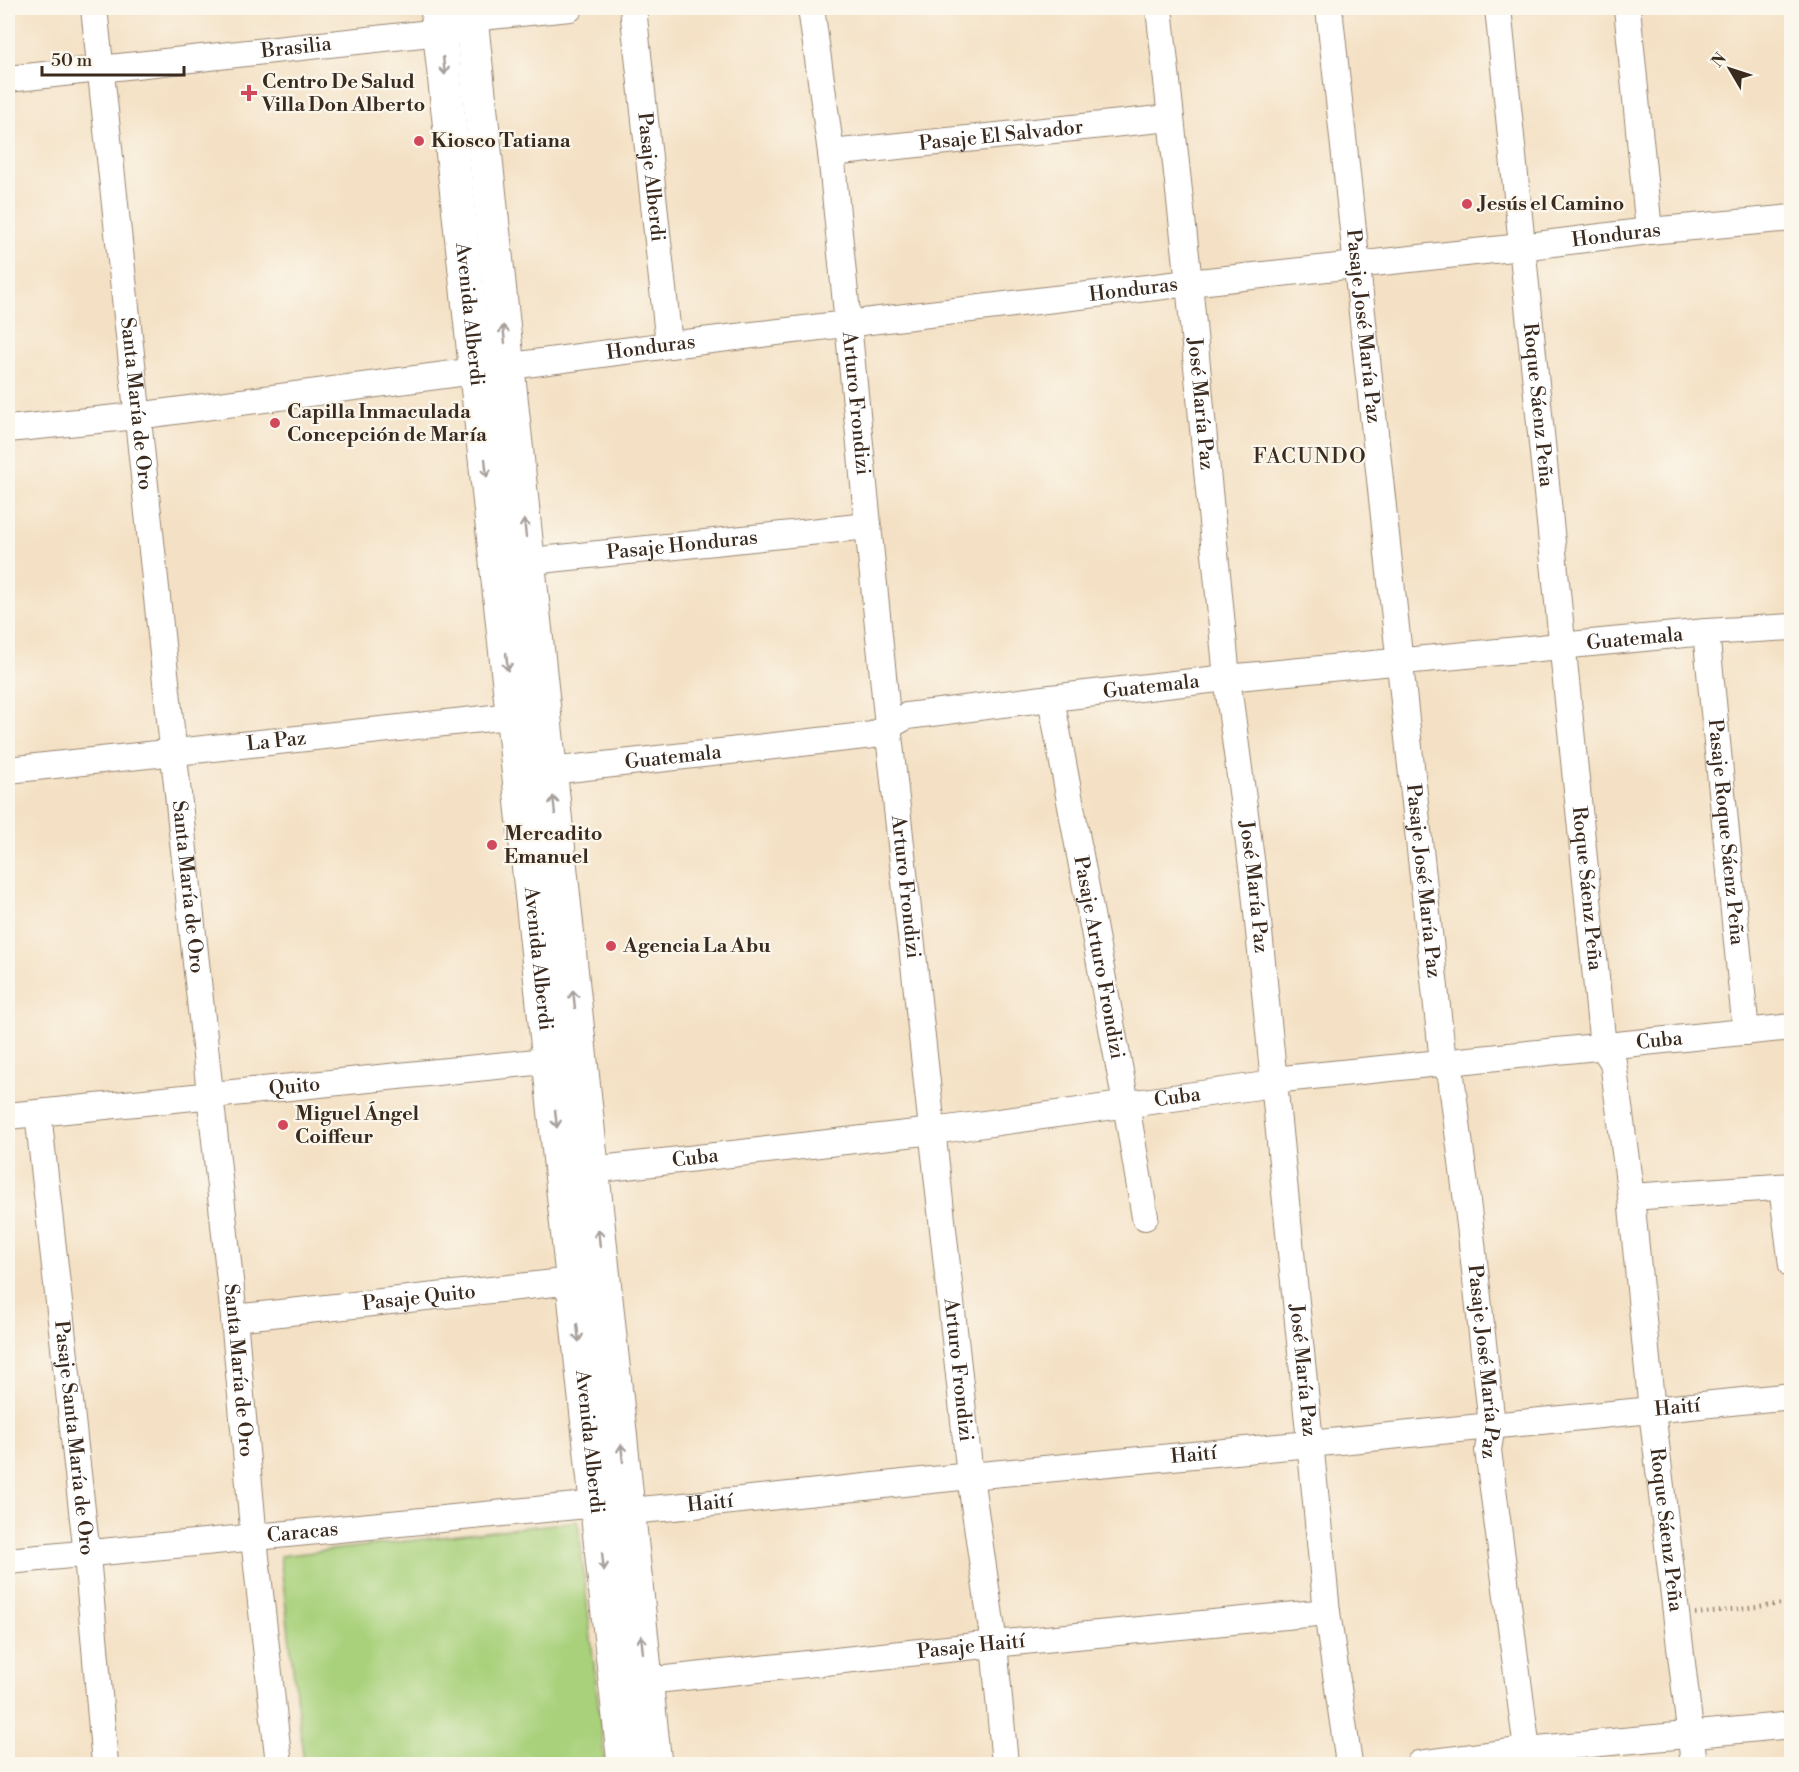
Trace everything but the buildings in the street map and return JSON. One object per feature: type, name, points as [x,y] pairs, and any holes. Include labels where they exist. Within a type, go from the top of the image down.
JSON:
[{"type":"main road","name":"Avenida Alberdi","points":[[470,13],[544,712],[535,773],[588,1280],[597,1504],[631,1683],[655,1764]]},
{"type":"main road","name":"Avenida Alberdi","points":[[439,20],[513,716],[535,773]]},
{"type":"main road","name":"Avenida Alberdi","points":[[588,1280],[628,1511],[631,1683],[624,1764]]},
{"type":"street","name":"Santa María de Oro","points":[[94,8],[208,1095],[234,1318],[254,1539],[279,1764]]},
{"type":"street","name":"Brasilia","points":[[8,79],[100,69],[439,20],[470,13],[570,8]]},
{"type":"street","name":"Pasaje Alberdi","points":[[633,8],[669,345]]},
{"type":"street","name":"Arturo Frondizi","points":[[812,8],[831,153],[888,726],[970,1476],[994,1644],[1005,1764]]},
{"type":"street","name":"José María Paz","points":[[1159,8],[1189,283],[1227,678],[1254,882],[1327,1612],[1349,1764]]},
{"type":"street","name":"Pasaje José María Paz","points":[[1329,8],[1443,1062],[1451,1076],[1470,1225],[1492,1425],[1488,1450],[1527,1750]]},
{"type":"street","name":"Roque Sáenz Peña","points":[[1498,8],[1603,1047],[1613,1062],[1631,1197],[1652,1410],[1695,1764]]},
{"type":"street","points":[[1627,8],[1649,231]]},
{"type":"street","name":"Pasaje El Salvador","points":[[831,153],[1170,118]]},
{"type":"street","name":"Honduras","points":[[8,429],[137,416],[669,345],[1189,283],[1521,248],[1649,231],[1791,218]]},
{"type":"street","name":"Pasaje Honduras","points":[[496,565],[868,526]]},
{"type":"street","name":"Guatemala","points":[[535,773],[873,735],[906,716],[1051,698],[1227,678],[1706,632],[1791,627]]},
{"type":"street","name":"Pasaje Roque Sáenz Peña","points":[[1706,632],[1746,1032]]},
{"type":"street","name":"Pasaje Arturo Frondizi","points":[[1051,698],[1145,1216]]},
{"type":"street","name":"La Paz","points":[[8,770],[544,712]]},
{"type":"street","name":"Cuba","points":[[577,1172],[933,1131],[1259,1086],[1273,1080],[1791,1027]]},
{"type":"street","name":"Quito","points":[[8,1116],[565,1059]]},
{"type":"street","name":"Pasaje Santa María de Oro","points":[[38,1113],[87,1554],[105,1764]]},
{"type":"street","points":[[1631,1197],[1787,1187],[1791,1265]]},
{"type":"street","name":"Pasaje Quito","points":[[234,1318],[588,1280]]},
{"type":"street","name":"Haití","points":[[597,1504],[628,1511],[1791,1396]]},
{"type":"street","name":"Caracas","points":[[8,1561],[597,1504]]},
{"type":"street","name":"Pasaje Haití","points":[[631,1683],[994,1644],[1327,1612]]},
{"type":"street","points":[[1419,1764],[1527,1750],[1791,1725]]},
{"type":"path","points":[[1677,1617],[1791,1604]]},
{"type":"green space","points":[[578,1521],[605,1764],[304,1764],[280,1556]]},
{"type":"place","name":"Centro De Salud Villa Don Alberto","points":[[249,93]]},
{"type":"place","name":"Kiosco Tatiana","points":[[419,141]]},
{"type":"place","name":"Jesús el Camino","points":[[1467,204]]},
{"type":"place","name":"Capilla Inmaculada Concepción de María","points":[[275,423]]},
{"type":"place","name":"Mercadito Emanuel","points":[[492,845]]},
{"type":"place","name":"Agencia La Abu","points":[[611,946]]},
{"type":"place","name":"Miguel Ángel Coiffeur","points":[[283,1125]]},
{"type":"district","name":"FACUNDO","points":[[1310,457]]}]
